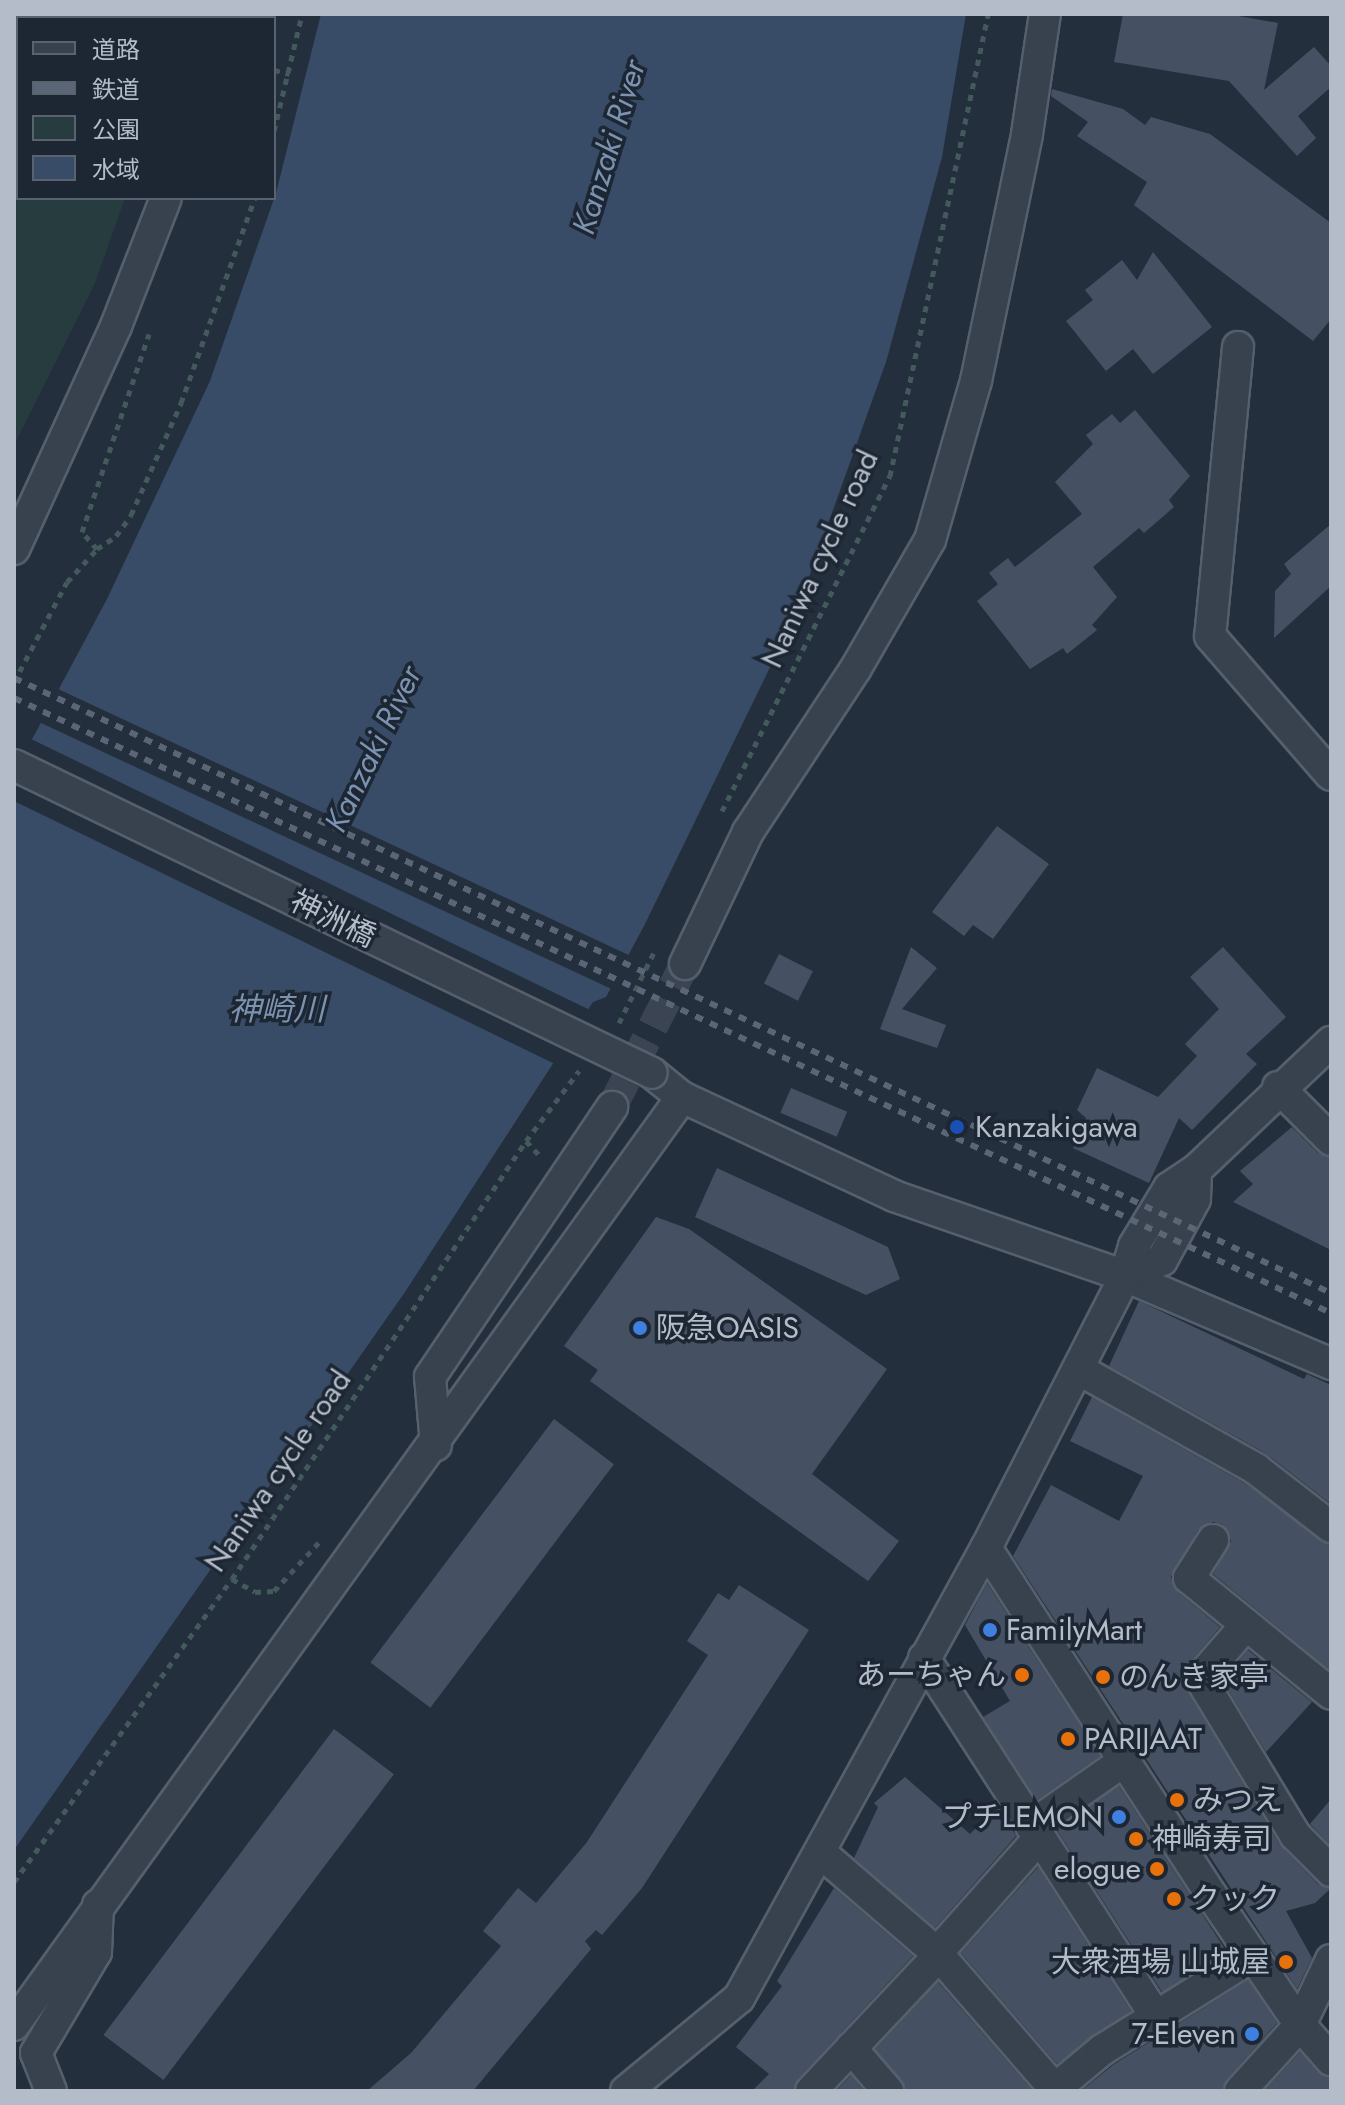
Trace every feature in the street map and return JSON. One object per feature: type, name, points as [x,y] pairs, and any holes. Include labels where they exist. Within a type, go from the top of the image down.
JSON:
[{"type":"street","points":[[685,964],[748,832],[856,668],[930,540],[976,381],[1027,134],[1045,14]]},
{"type":"street","points":[[14,549],[21,516],[116,326],[165,200]]},
{"type":"street","points":[[1238,347],[1210,636],[1331,775]]},
{"type":"street","name":"神洲橋","points":[[14,765],[652,1073],[682,1097],[894,1196],[1125,1276],[1331,1364]]},
{"type":"street","points":[[626,2091],[739,1998],[822,1854],[924,1658],[986,1548],[1125,1276],[1134,1246],[1169,1188],[1196,1170],[1278,1087],[1331,1042]]},
{"type":"street","points":[[1278,1087],[1331,1140]]},
{"type":"street","points":[[14,2025],[98,1905],[436,1445],[682,1097]]},
{"type":"street","points":[[436,1445],[430,1377],[612,1107]]},
{"type":"street","points":[[1078,1369],[1256,1469],[1331,1527]]},
{"type":"street","points":[[1213,1540],[1189,1578],[1331,1694]]},
{"type":"street","points":[[986,1548],[1253,1956],[1300,2025],[1331,2060]]},
{"type":"street","points":[[1246,1625],[1200,1678],[1295,1835],[1331,1871]]},
{"type":"street","points":[[924,1658],[1155,2015]]},
{"type":"street","points":[[811,2091],[938,1954],[1035,1832],[1124,1761]]},
{"type":"street","points":[[822,1854],[938,1954],[1068,2086],[1155,2015],[1253,1956]]},
{"type":"street","points":[[51,2091],[36,2053],[96,1952],[98,1905]]},
{"type":"street","points":[[1240,2091],[1300,2025],[1331,1960]]},
{"type":"street","points":[[851,2048],[888,2091]]},
{"type":"path","points":[[276,124],[302,14]]},
{"type":"path","name":"Naniwa cycle road","points":[[719,816],[890,476],[988,14]]},
{"type":"path","points":[[276,70],[290,74]]},
{"type":"path","points":[[14,682],[67,582],[97,549],[116,536],[131,515],[175,417],[254,200]]},
{"type":"path","points":[[97,549],[82,532],[153,320]]},
{"type":"path","points":[[652,957],[658,943]]},
{"type":"path","name":"Naniwa cycle road","points":[[14,1882],[232,1579],[573,1079]]},
{"type":"path","points":[[232,1579],[255,1592],[274,1591],[328,1531]]},
{"type":"green space","points":[[14,14],[50,16],[16,16],[16,200],[124,200],[95,283],[14,445]]},
{"type":"water","points":[[321,14],[966,14],[942,157],[886,362],[795,616],[645,924],[606,997],[593,1002],[405,1292],[14,1850],[14,773],[107,599],[210,381],[276,193]]},
{"type":"pier","points":[[56,688],[632,957],[616,991],[40,722]]},
{"type":"pier","points":[[29,738],[592,1011],[557,1065],[14,801],[14,765]]},
{"type":"building","points":[[1123,14],[1227,14],[1278,23],[1264,90],[1314,47],[1331,66],[1331,87],[1298,116],[1316,138],[1297,156],[1229,81],[1114,62]]},
{"type":"building","points":[[1052,89],[1123,109],[1145,125],[1151,117],[1210,134],[1331,223],[1331,319],[1313,341],[1134,205],[1147,182],[1077,136],[1088,122],[1051,96]]},
{"type":"building","points":[[1153,252],[1212,327],[1153,374],[1133,349],[1106,371],[1066,321],[1093,300],[1085,290],[1122,260],[1137,280]]},
{"type":"building","points":[[1135,410],[1190,476],[1169,500],[1174,507],[1144,533],[1139,528],[1093,567],[1117,597],[1092,625],[1097,630],[1067,654],[1063,648],[1030,669],[977,601],[998,584],[989,573],[1008,558],[1015,567],[1082,514],[1055,482],[1093,444],[1086,435],[1112,414],[1120,423]]},
{"type":"building","points":[[1331,524],[1331,586],[1274,638],[1275,591],[1291,574],[1284,564]]},
{"type":"building","points":[[997,826],[1049,864],[993,939],[973,925],[964,936],[932,912]]},
{"type":"building","points":[[911,947],[937,968],[902,1009],[946,1025],[937,1048],[880,1029]]},
{"type":"building","points":[[1223,947],[1286,1017],[1246,1054],[1257,1064],[1192,1130],[1179,1118],[1149,1183],[1073,1148],[1086,1118],[1077,1110],[1097,1068],[1158,1097],[1197,1056],[1185,1044],[1219,1009],[1190,977]]},
{"type":"building","points":[[779,954],[813,971],[798,1001],[764,983]]},
{"type":"building","points":[[791,1088],[847,1112],[837,1137],[780,1113]]},
{"type":"building","points":[[1292,1127],[1318,1153],[1331,1157],[1331,1250],[1233,1202],[1253,1184],[1240,1171]]},
{"type":"building","points":[[717,1168],[888,1247],[900,1279],[866,1295],[695,1217]]},
{"type":"building","points":[[656,1217],[689,1229],[887,1369],[812,1474],[899,1541],[868,1581],[590,1381],[598,1370],[564,1346]]},
{"type":"building","points":[[1139,1301],[1304,1379],[1307,1374],[1331,1385],[1331,1504],[1265,1453],[1109,1366]]},
{"type":"building","points":[[1092,1397],[1246,1484],[1331,1545],[1331,1671],[1213,1574],[1231,1541],[1222,1524],[1213,1522],[1198,1530],[1171,1577],[1178,1592],[1220,1627],[1186,1667],[1185,1687],[1280,1845],[1318,1884],[1331,1888],[1315,1903],[1286,1911],[1312,1958],[1297,1989],[1013,1556],[1051,1485],[1119,1521],[1143,1476],[1070,1441]]},
{"type":"building","points":[[554,1419],[614,1464],[430,1708],[370,1663]]},
{"type":"building","points":[[987,1583],[1100,1756],[1037,1800],[983,1717],[1010,1701],[965,1625]]},
{"type":"building","points":[[739,1585],[809,1630],[642,1888],[602,1935],[596,1930],[585,1941],[591,1949],[473,2091],[367,2091],[411,2053],[501,1946],[483,1931],[518,1888],[536,1903],[587,1842],[708,1655],[687,1641],[718,1593],[729,1600]]},
{"type":"building","points":[[1248,1650],[1312,1702],[1266,1752],[1222,1680]]},
{"type":"building","points":[[334,1729],[394,1774],[163,2080],[104,2035]]},
{"type":"building","points":[[905,1777],[970,1834],[998,1806],[1016,1836],[935,1928],[854,1858],[878,1807],[874,1803]]},
{"type":"building","points":[[1119,1786],[1227,1952],[1163,1993],[1055,1827]]},
{"type":"building","points":[[1331,1799],[1331,1846],[1310,1824]]},
{"type":"building","points":[[1038,1867],[1131,2011],[1057,2064],[961,1953]]},
{"type":"building","points":[[834,1888],[913,1956],[798,2079],[794,2091],[752,2091],[769,2074],[736,2047],[782,1986],[777,1981]]},
{"type":"building","points":[[1248,1980],[1277,2023],[1227,2079],[1222,2091],[1081,2091],[1113,2065]]},
{"type":"building","points":[[938,1982],[1033,2091],[906,2091],[875,2049]]},
{"type":"building","points":[[1300,2052],[1318,2072],[1331,2078],[1331,2091],[1264,2091]]},
{"type":"building","points":[[851,2075],[864,2091],[836,2091]]},
{"type":"tunnel","points":[[612,1107],[685,964]]},
{"type":"railway","points":[[14,678],[1331,1293]]},
{"type":"railway","points":[[14,698],[1331,1313]]},
{"type":"place","name":"Kanzakigawa","points":[[957,1127]]},
{"type":"place","name":"阪急OASIS","points":[[640,1328]]},
{"type":"place","name":"FamilyMart","points":[[990,1630]]},
{"type":"place","name":"あーちゃん","points":[[1022,1675]]},
{"type":"place","name":"のんき家亭","points":[[1103,1677]]},
{"type":"place","name":"PARIJAAT","points":[[1068,1739]]},
{"type":"place","name":"みつえ","points":[[1177,1800]]},
{"type":"place","name":"プチLEMON","points":[[1119,1817]]},
{"type":"place","name":"神崎寿司","points":[[1136,1839]]},
{"type":"place","name":"elogue","points":[[1157,1869]]},
{"type":"place","name":"クック","points":[[1174,1899]]},
{"type":"place","name":"大衆酒場 山城屋","points":[[1286,1962]]},
{"type":"place","name":"7-Eleven","points":[[1252,2034]]},
{"type":"water label","name":"Kanzaki River","points":[[609,147]]},
{"type":"water label","name":"Kanzaki River","points":[[373,749]]},
{"type":"water label","name":"神崎川","points":[[277,1009]]}]
